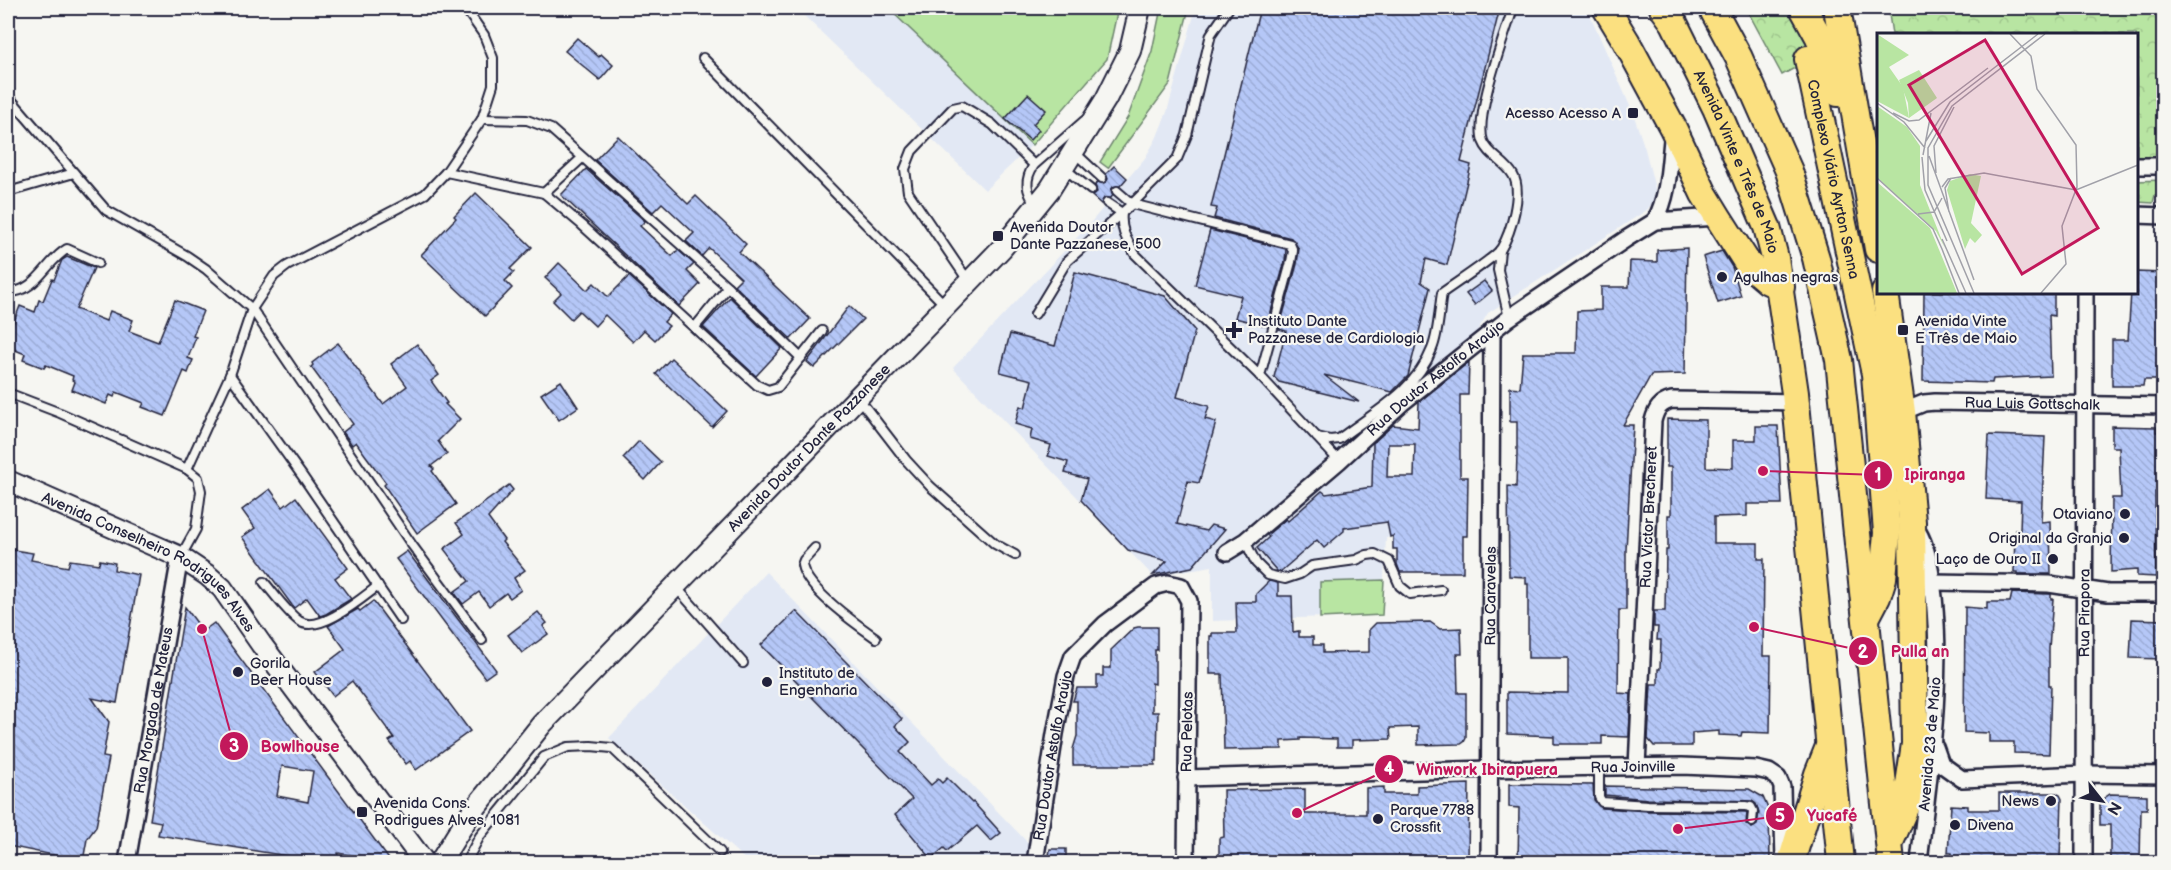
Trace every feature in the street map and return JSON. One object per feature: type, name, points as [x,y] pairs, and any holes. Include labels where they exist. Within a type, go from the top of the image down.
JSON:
[{"type":"highway","points":[[1606,8],[1673,128],[1704,194],[1718,217],[1748,264],[1768,281],[1781,287]]},
{"type":"highway","name":"Avenida Vinte e Três de Maio","points":[[1663,8],[1674,23],[1716,108],[1767,227],[1781,287],[1796,402],[1841,862]]},
{"type":"highway","points":[[1712,8],[1739,58],[1790,171],[1816,258],[1839,360],[1890,854]]},
{"type":"highway","points":[[1803,8],[1819,37],[1844,109],[1858,126]]},
{"type":"highway","points":[[1837,8],[1877,238]]},
{"type":"highway","name":"Complexo Viário Ayrton Senna","points":[[1808,59],[1875,374],[1887,532],[1883,578],[1877,597],[1866,618]]},
{"type":"highway","points":[[1885,294],[1902,412],[1912,522],[1915,744],[1906,805],[1890,854]]},
{"type":"highway","points":[[1791,862],[1830,743]]},
{"type":"street","name":"Avenida Doutor Dante Pazzanese","points":[[440,862],[468,817],[542,724],[1002,248],[1037,207],[1106,99],[1130,51],[1140,8]]},
{"type":"street","points":[[1655,221],[1664,204],[1667,192],[1673,128]]},
{"type":"street","points":[[2138,166],[2163,166]]},
{"type":"street","points":[[2138,216],[2163,216]]},
{"type":"street","name":"Rua Doutor Astolfo Araújo","points":[[1227,552],[1245,541],[1402,403],[1509,318],[1655,221],[1718,217]]},
{"type":"street","name":"Rua Pirapora","points":[[2084,862],[2085,294]]},
{"type":"street","name":"Rua Caravelas","points":[[1489,862],[1492,330]]},
{"type":"street","name":"Rua Victor Brecheret","points":[[1637,766],[1653,421],[1656,410],[1664,402],[1672,400],[1796,402]]},
{"type":"street","name":"Rua Luis Gottschalk","points":[[1902,412],[1924,403],[1935,402],[2163,406]]},
{"type":"street","name":"Avenida Conselheiro Rodrigues Alves","points":[[8,481],[180,557],[222,588],[261,644],[424,862]]},
{"type":"street","name":"Avenida 23 de Maio","points":[[1912,522],[1921,537],[1926,552],[1936,622],[1936,702],[1919,862]]},
{"type":"street","name":"Rua Morgado de Mateus","points":[[127,862],[180,557]]},
{"type":"street","points":[[1932,582],[2049,584],[2108,593],[2163,593]]},
{"type":"street","name":"Rua Doutor Astolfo Araújo","points":[[1035,862],[1055,734],[1066,676],[1073,657],[1106,624],[1156,586],[1168,583],[1181,586],[1189,601]]},
{"type":"street","name":"Rua Pelotas","points":[[1186,862],[1189,601]]},
{"type":"street","points":[[1933,740],[1941,764],[1962,779],[2084,774],[2163,775]]},
{"type":"street","name":"Rua Joinville","points":[[1186,778],[1637,766],[1756,769],[1769,772],[1778,778],[1782,787],[1784,862]]},
{"type":"lane","points":[[187,469],[230,375],[252,309],[274,276],[287,266],[425,194],[446,172],[482,119],[493,86],[493,58],[484,35],[465,8]]},
{"type":"lane","points":[[1035,314],[1067,261],[1132,204],[1177,159],[1186,135],[1211,34],[1229,8]]},
{"type":"lane","points":[[1509,318],[1498,270],[1500,250],[1516,210],[1518,187],[1513,173],[1494,156],[1483,141],[1482,118],[1485,99],[1513,8]]},
{"type":"lane","points":[[703,58],[946,306]]},
{"type":"lane","points":[[8,96],[106,210],[196,262],[252,309],[412,545],[482,640]]},
{"type":"lane","points":[[1037,207],[1027,190],[1026,181],[1034,165],[1106,99]]},
{"type":"lane","points":[[969,282],[908,192],[905,169],[912,151],[953,108],[962,106],[992,124],[1034,165]]},
{"type":"lane","points":[[482,119],[527,120],[551,129],[728,287],[801,358]]},
{"type":"lane","points":[[544,193],[582,158]]},
{"type":"lane","points":[[1068,159],[1102,178]]},
{"type":"lane","points":[[1068,159],[1091,190]]},
{"type":"lane","points":[[8,192],[74,172]]},
{"type":"lane","points":[[446,172],[544,193],[757,385],[768,390],[778,387],[822,331]]},
{"type":"lane","points":[[1117,191],[1132,204],[1290,244],[1293,251],[1291,262],[1260,376]]},
{"type":"lane","points":[[1107,203],[1122,213]]},
{"type":"lane","points":[[1122,213],[1123,234],[1135,254],[1260,376],[1339,460]]},
{"type":"lane","points":[[8,292],[16,293],[25,289],[67,249],[98,263]]},
{"type":"lane","points":[[1317,437],[1330,440],[1339,439],[1402,393],[1420,372],[1433,348],[1442,293],[1500,250]]},
{"type":"lane","points":[[695,327],[728,287]]},
{"type":"lane","points":[[230,375],[401,620]]},
{"type":"lane","points":[[8,393],[60,413],[187,469],[198,478],[201,491],[196,529],[180,557]]},
{"type":"lane","points":[[858,398],[906,460],[930,486],[995,544],[1015,555]]},
{"type":"lane","points":[[1245,541],[1256,563],[1268,575],[1285,579],[1300,574],[1312,566],[1356,560],[1375,554],[1389,561],[1400,586],[1410,594],[1441,590]]},
{"type":"lane","points":[[815,548],[802,565],[807,577],[824,597],[876,638]]},
{"type":"lane","points":[[264,582],[301,622],[312,625],[346,610],[378,586]]},
{"type":"lane","points":[[675,586],[743,663]]},
{"type":"lane","points":[[466,862],[480,836],[544,758],[568,747],[591,746],[612,748],[720,852]]},
{"type":"lane","points":[[1599,767],[1599,797],[1602,802],[1745,806],[1751,807],[1753,811],[1752,822]]},
{"type":"shaded area","points":[[796,8],[888,8],[1032,145],[985,190]]},
{"type":"shaded area","name":"Instituto Dante Pazzanese de Cardiologia","points":[[1196,8],[1587,8],[1633,113],[1645,149],[1655,189],[1653,202],[1647,210],[1488,313],[1468,347],[1391,417],[1389,499],[1398,536],[1386,538],[1382,615],[1212,621],[1212,566],[1153,576],[953,368],[1087,227],[1145,158],[1167,112]]},
{"type":"shaded area","name":"Instituto de Engenharia","points":[[766,572],[1030,845],[1028,862],[748,862],[609,738]]},
{"type":"green space","points":[[888,8],[1118,8],[1107,59],[1032,145]]},
{"type":"green space","points":[[1161,8],[1189,8],[1170,84],[1108,168],[1100,162],[1128,117],[1152,51]]},
{"type":"green space","points":[[1746,8],[1819,8],[1822,53],[1782,75]]},
{"type":"green space","points":[[1888,8],[2163,8],[2163,157],[2138,157],[2138,33],[1892,33]]},
{"type":"green space","points":[[2162,180],[2163,194],[2155,195],[2153,203],[2138,202],[2138,181]]},
{"type":"green space","points":[[1384,580],[1382,615],[1320,618],[1320,582]]},
{"type":"building","points":[[1260,8],[1500,8],[1461,162],[1471,165],[1447,265],[1426,259],[1421,282],[1430,288],[1408,376],[1392,392],[1324,375],[1359,402],[1279,382],[1274,377],[1286,331],[1279,329],[1299,249],[1291,238],[1214,218],[1217,208],[1211,207]]},
{"type":"building","points":[[577,38],[599,57],[601,54],[613,65],[600,80],[565,51]]},
{"type":"building","points":[[1028,94],[1046,110],[1033,124],[1039,130],[1030,140],[1005,119]]},
{"type":"building","points":[[618,136],[688,204],[696,196],[746,244],[739,252],[810,319],[791,339],[734,285],[741,278],[709,248],[702,256],[686,241],[694,233],[662,203],[653,212],[595,160]]},
{"type":"building","points":[[1114,166],[1127,178],[1120,186],[1113,187],[1111,198],[1104,198],[1101,204],[1092,196],[1097,192],[1095,185],[1098,182],[1106,182],[1108,179],[1106,174]]},
{"type":"building","points":[[586,169],[645,221],[640,226],[672,256],[678,250],[694,264],[687,271],[700,284],[679,306],[561,195]]},
{"type":"building","points":[[476,193],[532,247],[510,269],[514,272],[505,281],[512,288],[485,316],[421,255]]},
{"type":"building","points":[[1210,230],[1286,249],[1285,261],[1267,326],[1235,318],[1241,296],[1195,285]]},
{"type":"building","points":[[1687,248],[1685,374],[1651,375],[1623,425],[1633,425],[1626,550],[1626,610],[1619,610],[1618,693],[1631,694],[1629,737],[1602,736],[1602,744],[1554,744],[1554,736],[1507,734],[1507,692],[1568,693],[1568,658],[1528,658],[1528,584],[1526,584],[1526,577],[1509,576],[1508,486],[1516,487],[1517,454],[1517,422],[1510,422],[1510,387],[1520,388],[1523,353],[1576,353],[1577,311],[1601,310],[1601,287],[1629,287],[1630,261],[1657,262],[1657,250]]},
{"type":"building","name":"Agulhas negras","points":[[1722,251],[1732,267],[1741,296],[1718,303],[1703,257]]},
{"type":"building","points":[[67,257],[94,268],[76,309],[106,321],[110,311],[133,320],[129,331],[158,342],[175,300],[203,311],[193,336],[196,337],[188,358],[193,360],[188,373],[184,371],[165,416],[142,407],[144,403],[116,392],[114,397],[110,395],[106,404],[72,390],[75,382],[72,380],[73,376],[46,365],[44,368],[23,360],[25,354],[8,347],[8,337],[20,306],[35,312],[39,300],[43,301],[52,279],[54,280],[62,260]]},
{"type":"building","points":[[559,263],[587,290],[594,283],[608,297],[629,276],[671,314],[664,322],[669,326],[655,340],[644,330],[633,342],[605,315],[595,326],[579,311],[571,319],[553,301],[561,293],[545,278]]},
{"type":"building","points":[[1075,272],[1165,296],[1195,331],[1177,397],[1209,406],[1205,419],[1216,422],[1199,483],[1188,481],[1177,524],[1206,531],[1211,525],[1225,529],[1192,567],[1153,575],[1167,561],[1128,550],[1081,500],[1087,479],[1065,473],[1068,462],[1048,456],[1051,445],[1030,439],[1032,429],[1015,424],[1020,406],[1025,408],[1032,380],[1000,372],[1010,334],[1055,346]]},
{"type":"building","points":[[2138,272],[2163,273],[2163,380],[2144,380],[2143,386],[2112,386],[2112,340],[2128,340],[2131,294],[2138,294]]},
{"type":"building","points":[[1484,281],[1492,291],[1475,305],[1466,294]]},
{"type":"building","points":[[1924,294],[2054,294],[2054,316],[2049,315],[2051,376],[1993,379],[1992,383],[1923,381]]},
{"type":"building","points":[[730,297],[782,348],[756,376],[703,327]]},
{"type":"building","points":[[849,306],[863,319],[814,368],[807,362]]},
{"type":"building","points":[[338,343],[383,404],[407,386],[391,364],[417,344],[439,375],[431,381],[447,403],[445,404],[460,419],[438,441],[447,454],[431,466],[434,469],[432,471],[456,504],[417,533],[384,485],[386,483],[356,442],[352,445],[343,432],[353,424],[311,367],[312,363]]},
{"type":"building","points":[[671,358],[727,411],[712,427],[656,374]]},
{"type":"building","points":[[1469,362],[1468,395],[1460,395],[1460,477],[1468,477],[1467,536],[1463,536],[1463,572],[1400,572],[1397,564],[1397,549],[1393,549],[1393,536],[1390,537],[1387,522],[1344,528],[1344,531],[1324,548],[1317,540],[1280,572],[1277,571],[1257,548],[1269,537],[1267,535],[1286,519],[1288,521],[1322,491],[1326,494],[1372,487],[1373,443],[1393,425],[1418,428],[1419,402]],"holes":[[[1388,444],[1415,444],[1414,477],[1387,477]]]},
{"type":"building","points":[[561,381],[578,407],[559,420],[541,394]]},
{"type":"building","points":[[1667,419],[1706,420],[1706,467],[1733,468],[1733,440],[1756,440],[1756,426],[1778,426],[1782,504],[1747,504],[1747,516],[1714,517],[1714,543],[1758,543],[1758,559],[1764,559],[1763,656],[1771,656],[1770,733],[1742,732],[1741,736],[1719,735],[1719,731],[1692,733],[1692,746],[1654,746],[1648,739],[1651,684],[1658,684],[1658,669],[1660,669],[1661,640],[1657,640],[1658,627],[1654,627],[1654,611],[1665,611],[1668,515],[1671,515],[1671,467],[1667,467]]},
{"type":"building","points":[[2112,426],[2156,427],[2156,432],[2163,432],[2163,457],[2159,457],[2160,492],[2155,492],[2156,577],[2137,576],[2137,570],[2111,572],[2112,498],[2121,498],[2119,447],[2112,447]]},
{"type":"building","points":[[1989,435],[2045,437],[2041,522],[2050,521],[2051,574],[2014,572],[2015,530],[2020,530],[2021,501],[1986,499]]},
{"type":"building","points":[[639,441],[661,462],[645,480],[623,458]]},
{"type":"building","points":[[509,485],[513,490],[488,518],[504,540],[502,542],[525,570],[514,578],[521,590],[510,598],[506,593],[489,606],[479,592],[463,604],[454,592],[469,581],[444,549],[464,534],[456,523]]},
{"type":"building","points":[[270,489],[283,507],[296,497],[348,568],[335,578],[351,599],[326,614],[320,616],[307,598],[294,608],[242,537],[255,528],[242,510]]},
{"type":"building","points":[[14,550],[33,553],[31,560],[68,567],[70,560],[99,564],[100,560],[115,563],[114,570],[139,575],[117,703],[92,698],[109,722],[103,757],[109,758],[96,827],[87,839],[83,861],[8,846],[8,551],[13,552]]},
{"type":"building","points":[[407,551],[496,670],[485,678],[396,559]]},
{"type":"building","points":[[1269,581],[1278,583],[1278,596],[1292,596],[1293,632],[1299,631],[1299,637],[1313,637],[1313,645],[1323,645],[1323,653],[1369,652],[1369,630],[1376,623],[1430,622],[1440,629],[1461,628],[1462,654],[1457,654],[1458,693],[1466,693],[1466,738],[1464,742],[1461,744],[1418,745],[1418,727],[1390,728],[1391,739],[1352,740],[1352,747],[1337,747],[1337,739],[1300,738],[1300,740],[1282,741],[1282,749],[1224,750],[1222,674],[1210,674],[1210,636],[1212,633],[1237,633],[1236,602],[1256,602],[1256,594]]},
{"type":"building","points":[[2012,593],[2051,594],[2051,599],[2053,599],[2049,648],[2049,685],[2051,685],[2049,754],[2014,753],[2014,742],[1989,742],[1989,733],[1964,732],[1965,607],[1987,609],[1987,602],[2010,602]]},
{"type":"building","points":[[373,601],[470,731],[416,770],[410,761],[406,764],[389,741],[394,738],[352,681],[333,696],[315,672],[345,649],[328,626],[358,609],[360,611]]},
{"type":"building","points":[[185,607],[203,631],[214,623],[391,862],[369,862],[370,858],[338,853],[336,862],[324,862],[158,835],[161,822],[150,820]],"holes":[[[282,766],[313,771],[308,802],[277,796]]]},
{"type":"building","points":[[796,611],[902,719],[895,726],[910,742],[900,752],[931,785],[938,779],[942,783],[947,778],[1001,833],[991,841],[977,826],[947,851],[944,848],[932,858],[930,857],[895,815],[912,799],[761,645]]},
{"type":"building","points":[[538,612],[547,623],[543,626],[548,634],[522,653],[508,635]]},
{"type":"building","points":[[2132,619],[2163,620],[2163,659],[2130,658]]},
{"type":"building","points":[[1157,627],[1152,712],[1158,712],[1157,761],[1155,765],[1073,765],[1073,749],[1077,736],[1077,701],[1073,701],[1077,688],[1097,688],[1097,676],[1103,676],[1103,668],[1111,668],[1111,650],[1134,628]]},
{"type":"building","points":[[1469,784],[1468,862],[1219,862],[1219,838],[1224,837],[1223,790],[1305,789],[1305,814],[1366,814],[1366,788],[1384,787],[1384,794],[1417,794],[1417,786]]},
{"type":"building","points":[[1509,784],[1593,785],[1594,800],[1602,808],[1747,812],[1746,824],[1752,828],[1757,825],[1759,812],[1752,801],[1648,799],[1605,795],[1605,786],[1749,789],[1763,797],[1769,811],[1770,862],[1518,862],[1519,808],[1509,807]]},
{"type":"building","points":[[1999,793],[2056,793],[2060,795],[2062,799],[2060,858],[2048,858],[2048,862],[1952,861],[1952,853],[1948,853],[1951,805],[1968,806],[1968,810],[1999,810]]},
{"type":"building","points":[[2110,794],[2147,795],[2147,809],[2141,809],[2140,862],[2110,862],[2110,825],[2100,825],[2100,801]]},
{"type":"building","points":[[1050,849],[1066,849],[1066,862],[1048,862]]},
{"type":"place","name":"Acesso Acesso A","points":[[1633,113]]},
{"type":"place","name":"Avenida Doutor Dante Pazzanese, 500","points":[[998,236]]},
{"type":"place","name":"Agulhas negras","points":[[1722,277]]},
{"type":"place","name":"Instituto Dante Pazzanese de Cardiologia","points":[[1234,330]]},
{"type":"place","name":"Avenida Vinte E Três de Maio","points":[[1903,330]]},
{"type":"place","name":"Ipiranga","points":[[1763,471]]},
{"type":"place","name":"Otaviano","points":[[2125,514]]},
{"type":"place","name":"Original da Granja","points":[[2124,538]]},
{"type":"place","name":"Laço de Ouro II","points":[[2053,559]]},
{"type":"place","name":"Pulla an","points":[[1754,627]]},
{"type":"place","name":"Bowlhouse","points":[[202,629]]},
{"type":"place","name":"Gorila Beer House","points":[[238,672]]},
{"type":"place","name":"Instituto de Engenharia","points":[[767,682]]},
{"type":"place","name":"News","points":[[2051,801]]},
{"type":"place","name":"Avenida Cons. Rodrigues Alves, 1081","points":[[362,812]]},
{"type":"place","name":"Winwork Ibirapuera","points":[[1297,813]]},
{"type":"place","name":"Parque 7788 Crossfit","points":[[1378,819]]},
{"type":"place","name":"Divena","points":[[1955,825]]},
{"type":"place","name":"Yucafé","points":[[1678,829]]}]
